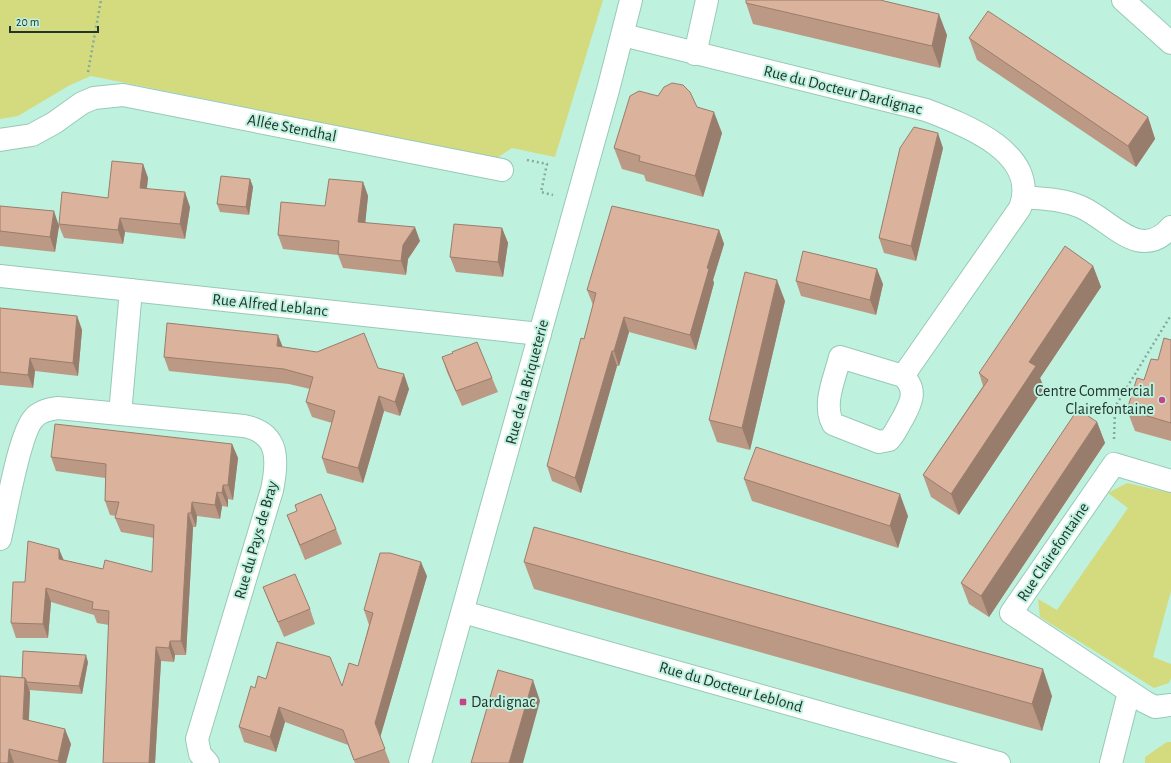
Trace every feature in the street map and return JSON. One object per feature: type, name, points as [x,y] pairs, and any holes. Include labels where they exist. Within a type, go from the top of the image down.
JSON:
[{"type":"street","name":"Rue de la Briqueterie","points":[[420,763],[623,35],[631,0]]},
{"type":"street","points":[[695,54],[707,0]]},
{"type":"street","points":[[1123,0],[1171,42]]},
{"type":"street","name":"Rue du Docteur Dardignac","points":[[623,35],[926,110],[943,116],[983,137],[1001,148],[1012,158],[1022,177],[1025,187],[1024,197]]},
{"type":"street","name":"Allée Stendhal","points":[[0,140],[32,135],[54,123],[82,103],[94,98],[108,96],[140,98],[502,170]]},
{"type":"street","points":[[903,376],[1020,208],[1024,197],[1073,204],[1083,208],[1130,238],[1142,242],[1160,238],[1171,227]]},
{"type":"street","name":"Rue Alfred Leblanc","points":[[0,276],[540,334]]},
{"type":"street","points":[[120,414],[131,290]]},
{"type":"street","name":"Rue du Pays de Bray","points":[[0,539],[23,438],[33,419],[40,413],[58,408],[120,414],[255,428],[267,436],[275,451],[276,462],[272,490],[197,739],[200,754],[208,763]]},
{"type":"street","points":[[1114,464],[1171,481]]},
{"type":"street","name":"Rue Clairefontaine","points":[[1114,464],[1011,614],[1129,692],[1155,707],[1171,705]]},
{"type":"street","name":"Rue du Docteur Leblond","points":[[463,612],[999,763]]},
{"type":"street","points":[[1111,763],[1129,692]]},
{"type":"path","points":[[82,103],[101,0]]},
{"type":"path","points":[[526,160],[547,164],[541,192],[559,196]]},
{"type":"path","points":[[1114,464],[1115,407],[1171,315]]},
{"type":"green space","points":[[0,0],[603,0],[555,157],[512,148],[497,158],[91,76],[70,85],[18,116],[0,119]]},
{"type":"green space","points":[[1127,483],[1171,493],[1171,591],[1153,657],[1171,664],[1171,678],[1169,683],[1154,688],[1040,617],[1038,599],[1057,610],[1128,508],[1108,493]]},
{"type":"green space","points":[[1167,742],[1171,742],[1171,763],[1145,763],[1145,757]]},
{"type":"building","points":[[746,0],[880,0],[939,14],[932,46],[746,3]]},
{"type":"building","points":[[988,11],[1148,117],[1128,146],[969,38]]},
{"type":"building","points":[[672,83],[683,85],[690,92],[697,107],[714,112],[695,176],[639,161],[640,156],[614,148],[630,96],[639,91],[658,96],[664,87]]},
{"type":"building","points":[[914,127],[938,133],[911,246],[879,238],[900,148]]},
{"type":"building","points":[[112,161],[143,164],[140,188],[185,192],[180,224],[120,218],[118,230],[59,224],[62,192],[108,198]]},
{"type":"building","points":[[221,176],[250,179],[246,207],[217,204]]},
{"type":"building","points":[[329,179],[363,182],[358,222],[415,227],[403,245],[401,261],[338,254],[339,241],[278,235],[281,202],[325,206]]},
{"type":"building","points":[[0,206],[54,211],[50,237],[0,231]]},
{"type":"building","points":[[612,206],[719,230],[707,268],[709,269],[690,335],[624,317],[614,351],[612,351],[575,478],[547,466],[581,338],[584,339],[596,293],[587,290]]},
{"type":"building","points":[[454,224],[502,228],[498,262],[450,257]]},
{"type":"building","points":[[1065,246],[1093,266],[1029,362],[1036,366],[951,494],[923,475],[988,380],[979,373]]},
{"type":"building","points":[[803,251],[877,269],[870,300],[796,281]]},
{"type":"building","points":[[745,272],[777,280],[742,428],[709,420]]},
{"type":"building","points":[[0,308],[77,316],[73,363],[30,358],[28,375],[0,372]]},
{"type":"building","points":[[167,323],[278,335],[277,346],[317,352],[364,333],[378,368],[404,374],[395,402],[379,396],[358,468],[322,458],[335,411],[306,402],[313,377],[284,369],[164,357]]},
{"type":"building","points":[[1164,338],[1171,340],[1171,423],[1127,410],[1137,378],[1144,380],[1151,359],[1158,360]]},
{"type":"building","points":[[477,342],[492,378],[456,391],[442,357]]},
{"type":"building","points":[[1078,409],[1097,422],[981,596],[961,583]]},
{"type":"building","points":[[55,424],[232,444],[228,485],[223,485],[222,493],[217,492],[215,505],[192,502],[191,513],[188,513],[181,641],[170,641],[169,648],[156,647],[149,763],[103,763],[109,611],[92,609],[93,602],[46,588],[43,624],[11,623],[13,582],[25,582],[28,541],[59,549],[59,559],[103,569],[105,560],[152,572],[154,525],[115,518],[119,502],[105,501],[106,464],[51,457]]},
{"type":"building","points":[[756,447],[900,494],[890,526],[744,479]]},
{"type":"building","points":[[321,494],[336,529],[300,545],[287,515],[297,511],[295,505]]},
{"type":"building","points":[[534,527],[1043,669],[1032,704],[524,562]]},
{"type":"building","points":[[380,553],[390,553],[421,562],[375,723],[385,749],[354,760],[343,730],[279,707],[270,737],[239,727],[251,686],[255,688],[258,676],[266,679],[277,642],[330,657],[342,686],[349,663],[358,666],[373,613],[364,610]]},
{"type":"building","points":[[295,574],[310,609],[278,622],[263,587]]},
{"type":"building","points":[[23,651],[86,655],[79,686],[27,682],[25,678],[22,678]]},
{"type":"building","points":[[498,670],[533,680],[509,763],[471,763]]},
{"type":"building","points":[[0,676],[25,678],[23,719],[65,729],[58,761],[9,749],[8,763],[0,763]]},
{"type":"place","name":"Centre Commercial Clairefontaine","points":[[1162,400]]},
{"type":"place","name":"Dardignac","points":[[463,702]]}]
